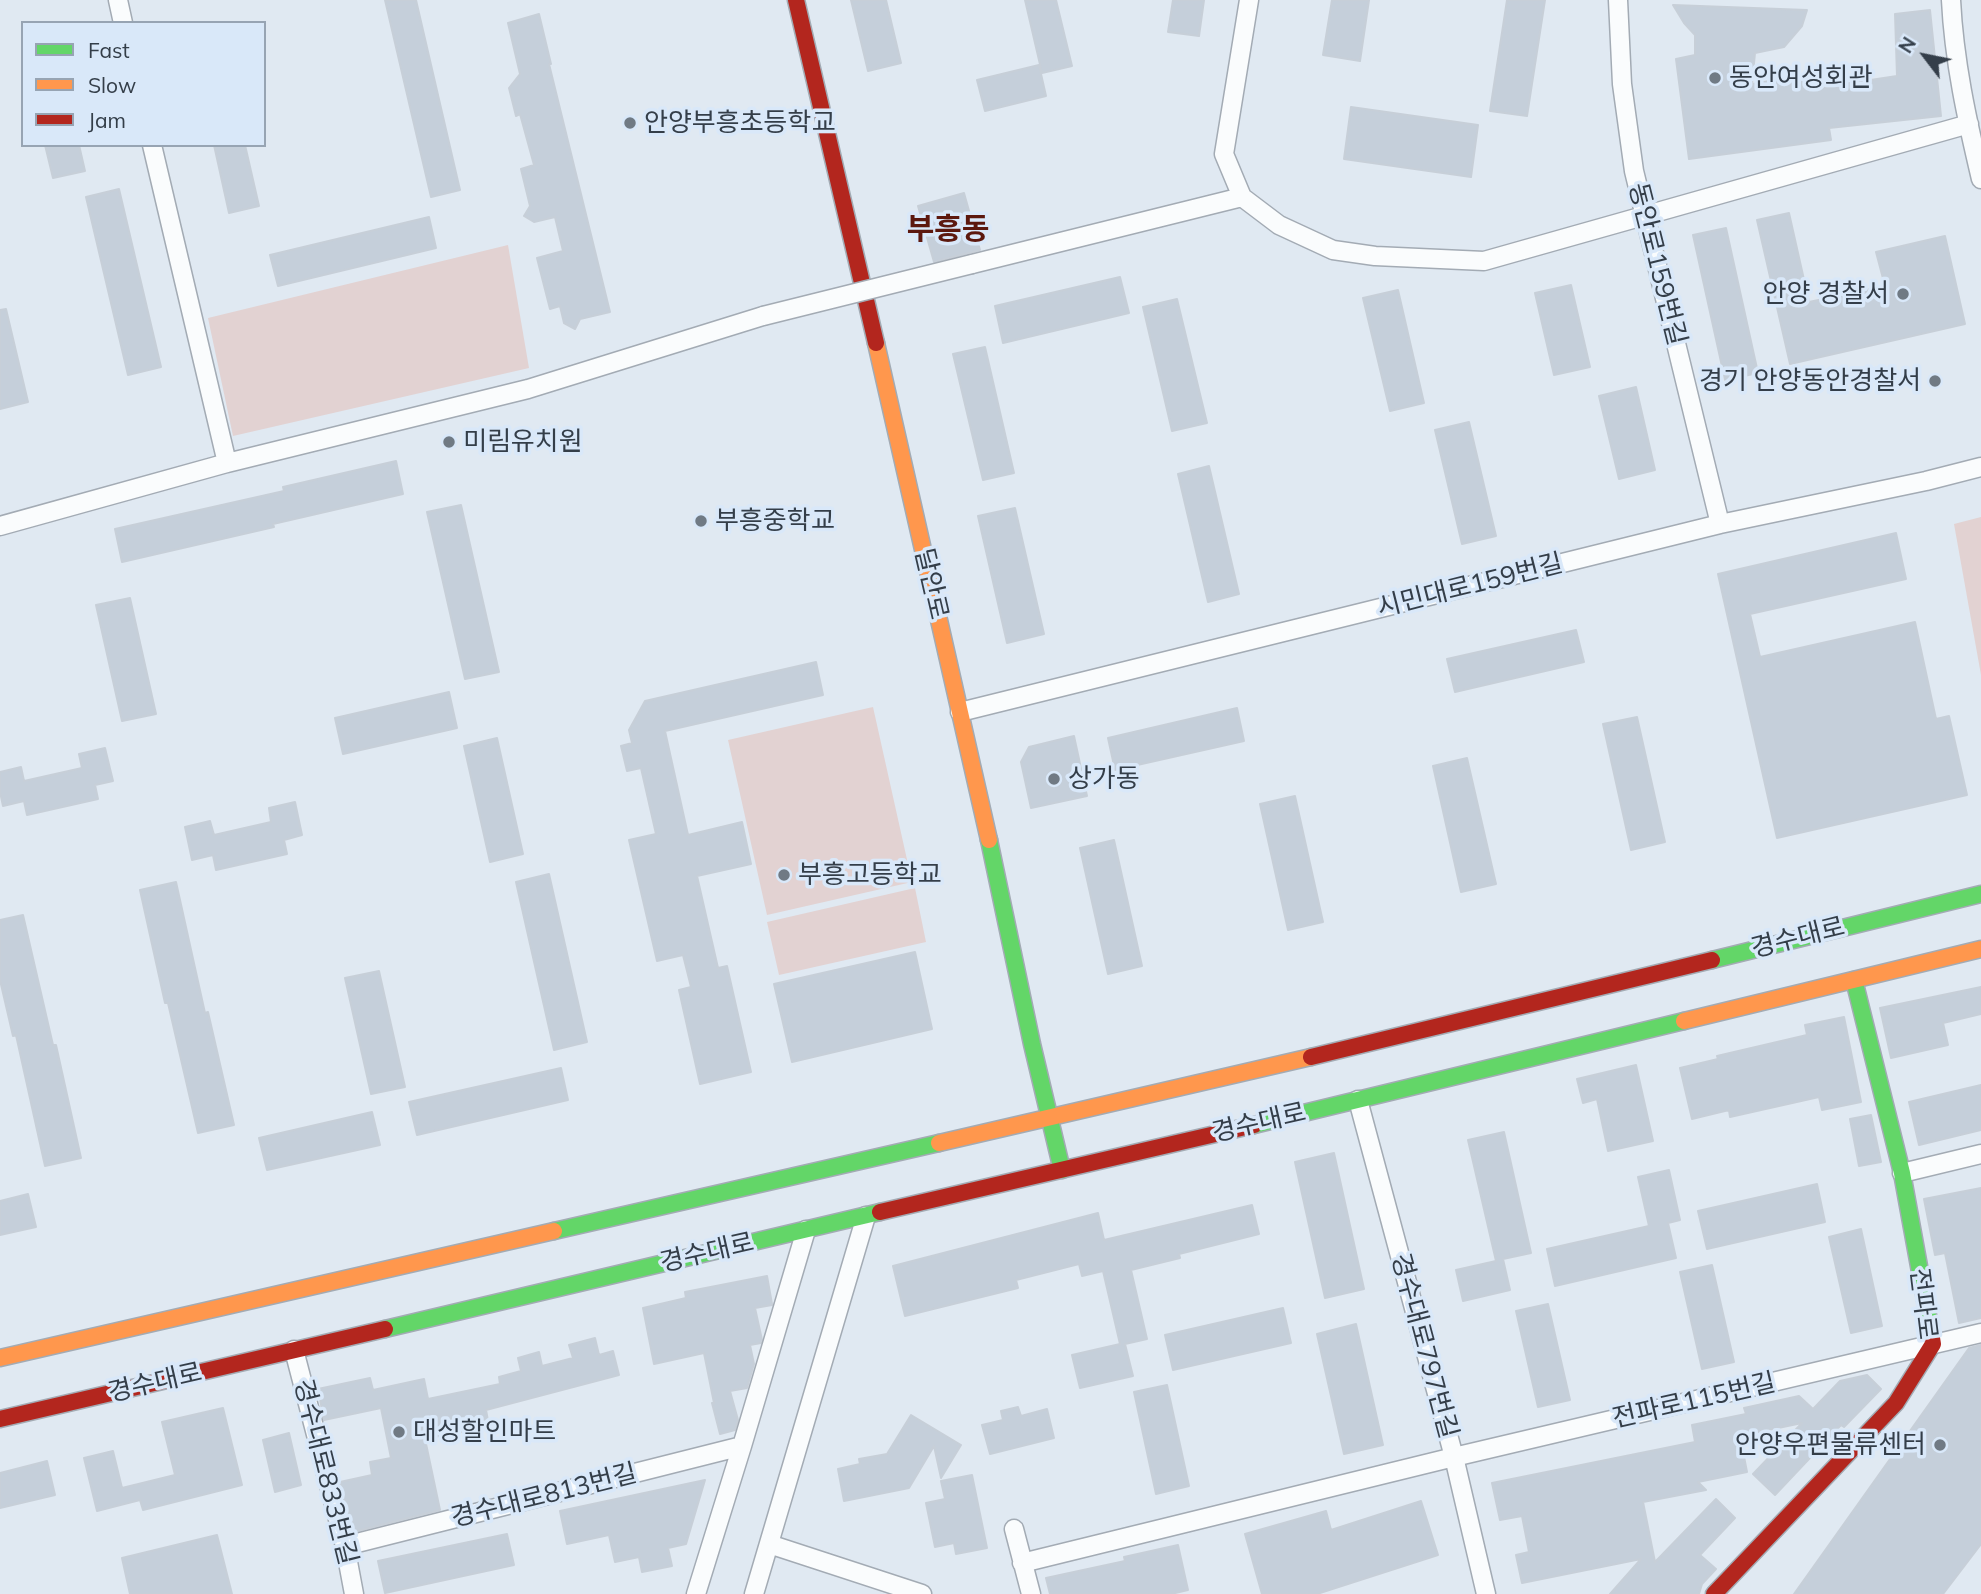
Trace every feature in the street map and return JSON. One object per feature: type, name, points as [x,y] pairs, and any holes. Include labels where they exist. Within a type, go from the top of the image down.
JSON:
[{"type":"main road","name":"달안로","points":[[796,0],[861,275],[1062,1170]]},
{"type":"main road","name":"경수대로","points":[[0,1358],[1330,1053],[1981,894]]},
{"type":"main road","name":"경수대로","points":[[0,1419],[1414,1087],[1981,949]]},
{"type":"main road","name":"전파로","points":[[1714,1594],[1896,1403],[1933,1344],[1902,1173],[1854,980]]},
{"type":"main road","name":"경수대로","points":[[1414,1087],[1634,1018],[1754,988]]},
{"type":"main road","name":"경수대로","points":[[1330,1053],[1614,1000]]},
{"type":"street","points":[[118,0],[123,21]]},
{"type":"street","points":[[1249,0],[1224,154],[1241,197],[1279,225],[1333,250],[1375,256],[1484,261],[1969,124]]},
{"type":"street","name":"동안로159번길","points":[[1618,0],[1622,84],[1634,171],[1720,524]]},
{"type":"street","points":[[1951,0],[1954,44],[1981,179]]},
{"type":"street","points":[[152,147],[227,463]]},
{"type":"street","points":[[0,526],[227,463],[528,389],[763,316],[1241,197]]},
{"type":"street","name":"시민대로159번길","points":[[960,712],[1720,524],[1981,467]]},
{"type":"street","name":"경수대로797번길","points":[[1358,1100],[1454,1457],[1486,1594]]},
{"type":"street","points":[[1902,1173],[1981,1154]]},
{"type":"street","points":[[754,1594],[866,1216]]},
{"type":"street","points":[[696,1594],[806,1230]]},
{"type":"street","name":"전파로115번길","points":[[1022,1563],[1454,1457],[1981,1333]]},
{"type":"street","name":"경수대로833번길","points":[[294,1350],[345,1546],[354,1594]]},
{"type":"street","name":"경수대로813번길","points":[[345,1546],[742,1446]]},
{"type":"street","points":[[1014,1529],[1031,1594]]},
{"type":"street","points":[[769,1544],[922,1594]]},
{"type":"shaded area","points":[[508,245],[529,368],[233,436],[208,318]]},
{"type":"shaded area","points":[[1981,517],[1981,675],[1954,524]]},
{"type":"shaded area","points":[[873,707],[912,882],[767,915],[728,740]]},
{"type":"shaded area","points":[[915,888],[926,942],[779,975],[767,922]]},
{"type":"building","points":[[385,0],[416,0],[460,190],[431,197]]},
{"type":"building","points":[[851,0],[886,0],[901,63],[868,71]]},
{"type":"building","points":[[1025,0],[1056,0],[1072,66],[1042,73]]},
{"type":"building","points":[[1173,0],[1204,0],[1199,36],[1168,32]]},
{"type":"building","points":[[1332,0],[1369,0],[1360,61],[1323,55]]},
{"type":"building","points":[[1507,0],[1545,0],[1527,116],[1490,111]]},
{"type":"building","name":"동안여성회관","points":[[1673,5],[1807,10],[1802,26],[1784,47],[1755,53],[1752,84],[1822,72],[1824,87],[1897,76],[1895,14],[1930,10],[1941,116],[1829,128],[1831,140],[1689,159],[1676,59],[1695,55],[1695,35]]},
{"type":"building","points":[[539,14],[610,312],[580,319],[575,329],[564,323],[560,306],[550,309],[537,258],[563,251],[555,217],[534,222],[524,216],[530,206],[521,169],[534,165],[520,114],[516,116],[509,88],[520,74],[508,23]]},
{"type":"building","points":[[1039,65],[1046,96],[985,111],[977,80]]},
{"type":"building","points":[[1351,107],[1478,125],[1471,177],[1344,159]]},
{"type":"building","points":[[45,147],[79,147],[85,171],[53,178]]},
{"type":"building","points":[[214,147],[245,147],[259,206],[229,213]]},
{"type":"building","points":[[119,189],[161,367],[128,375],[86,197]]},
{"type":"building","points":[[964,193],[980,250],[934,262],[918,206]]},
{"type":"building","name":"안양 경찰서","points":[[1789,213],[1809,302],[1885,286],[1876,252],[1945,236],[1965,324],[1790,364],[1757,220]]},
{"type":"building","points":[[429,217],[436,248],[278,286],[270,255]]},
{"type":"building","points":[[1726,228],[1758,373],[1725,380],[1693,235]]},
{"type":"building","points":[[1120,277],[1129,313],[1003,343],[995,306]]},
{"type":"building","points":[[1571,285],[1590,367],[1554,375],[1535,293]]},
{"type":"building","points":[[1398,290],[1424,403],[1390,411],[1363,298]]},
{"type":"building","points":[[1177,299],[1207,423],[1172,431],[1143,307]]},
{"type":"building","points":[[6,309],[28,402],[0,409],[0,310]]},
{"type":"building","points":[[985,347],[1014,473],[983,480],[953,354]]},
{"type":"building","points":[[1636,387],[1655,470],[1619,479],[1599,396]]},
{"type":"building","points":[[1469,422],[1496,536],[1462,544],[1435,430]]},
{"type":"building","points":[[396,461],[403,494],[122,562],[115,529],[284,491],[283,487]]},
{"type":"building","points":[[1209,466],[1239,594],[1208,602],[1178,474]]},
{"type":"building","points":[[461,505],[499,672],[465,679],[427,512]]},
{"type":"building","points":[[1015,508],[1044,634],[1007,643],[978,516]]},
{"type":"building","points":[[1896,533],[1906,579],[1750,614],[1760,657],[1915,622],[1936,719],[1949,716],[1967,795],[1777,838],[1718,574]]},
{"type":"building","points":[[130,598],[156,714],[122,721],[96,605]]},
{"type":"building","points":[[1576,630],[1584,662],[1455,692],[1447,659]]},
{"type":"building","points":[[816,662],[823,695],[665,731],[688,835],[742,822],[751,864],[697,876],[718,968],[727,966],[751,1072],[700,1084],[679,990],[691,987],[683,955],[657,961],[629,840],[656,834],[641,768],[627,771],[621,746],[632,743],[629,730],[645,701]]},
{"type":"building","points":[[449,692],[457,728],[343,754],[335,718]]},
{"type":"building","points":[[1237,708],[1244,741],[1115,770],[1108,738]]},
{"type":"building","points":[[1637,717],[1665,842],[1631,850],[1603,724]]},
{"type":"building","name":"상가동","points":[[1074,736],[1087,796],[1031,808],[1021,762],[1029,747]]},
{"type":"building","points":[[497,738],[523,854],[490,862],[464,746]]},
{"type":"building","points":[[105,748],[113,781],[95,785],[98,799],[27,815],[24,801],[3,806],[0,772],[21,767],[24,781],[82,768],[79,754]]},
{"type":"building","points":[[1467,758],[1496,884],[1461,892],[1433,766]]},
{"type":"building","points":[[1295,796],[1323,922],[1288,930],[1260,804]]},
{"type":"building","points":[[295,802],[302,835],[284,840],[287,854],[216,870],[213,855],[192,860],[185,827],[210,821],[214,835],[271,822],[269,808]]},
{"type":"building","points":[[1114,840],[1142,966],[1108,974],[1080,848]]},
{"type":"building","points":[[549,874],[587,1042],[554,1050],[516,882]]},
{"type":"building","points":[[176,882],[205,1013],[208,1012],[234,1125],[198,1133],[140,890]]},
{"type":"building","points":[[23,915],[81,1158],[45,1166],[16,1035],[13,1036],[0,980],[0,920]]},
{"type":"building","points":[[915,952],[932,1029],[792,1062],[774,984]]},
{"type":"building","points":[[379,971],[405,1087],[371,1094],[345,978]]},
{"type":"building","points":[[1981,987],[1981,1014],[1943,1023],[1948,1045],[1891,1058],[1880,1008]]},
{"type":"building","points":[[1844,1017],[1861,1102],[1822,1110],[1819,1097],[1730,1117],[1729,1110],[1692,1119],[1680,1068],[1718,1059],[1717,1056],[1807,1035],[1805,1025]]},
{"type":"building","points":[[1636,1065],[1653,1141],[1608,1151],[1597,1099],[1583,1103],[1577,1079]]},
{"type":"building","points":[[561,1068],[568,1100],[417,1135],[409,1102]]},
{"type":"building","points":[[1981,1085],[1981,1130],[1919,1145],[1909,1102]]},
{"type":"building","points":[[372,1112],[380,1145],[267,1170],[259,1138]]},
{"type":"building","points":[[1871,1115],[1881,1162],[1859,1166],[1850,1119]]},
{"type":"building","points":[[1504,1132],[1531,1253],[1503,1259],[1510,1290],[1463,1301],[1456,1270],[1496,1261],[1468,1140]]},
{"type":"building","points":[[1334,1153],[1364,1289],[1325,1298],[1295,1162]]},
{"type":"building","points":[[1669,1170],[1680,1220],[1668,1223],[1676,1258],[1555,1286],[1547,1249],[1649,1226],[1638,1177]]},
{"type":"building","points":[[1817,1184],[1825,1222],[1707,1249],[1698,1211]]},
{"type":"building","points":[[1981,1188],[1981,1318],[1959,1323],[1945,1253],[1935,1255],[1924,1199]]},
{"type":"building","points":[[28,1194],[36,1227],[0,1235],[0,1201]]},
{"type":"building","points":[[1252,1205],[1259,1234],[1179,1254],[1180,1258],[1131,1270],[1147,1339],[1125,1344],[1133,1376],[1080,1388],[1072,1355],[1120,1344],[1103,1271],[1082,1276],[1079,1264],[1016,1280],[1018,1288],[905,1316],[893,1266],[1098,1213],[1104,1240]]},
{"type":"building","points":[[1861,1229],[1882,1326],[1851,1333],[1829,1237]]},
{"type":"building","points":[[1712,1265],[1734,1362],[1702,1369],[1680,1272]]},
{"type":"building","points":[[767,1276],[772,1305],[755,1308],[762,1340],[761,1343],[750,1345],[754,1364],[747,1388],[730,1391],[738,1420],[735,1430],[720,1434],[704,1353],[654,1364],[643,1308],[686,1298],[685,1292]]},
{"type":"building","points":[[1548,1304],[1570,1400],[1538,1407],[1516,1311]]},
{"type":"building","points":[[1283,1308],[1291,1343],[1173,1370],[1165,1335]]},
{"type":"building","points":[[1356,1324],[1383,1445],[1344,1454],[1317,1334]]},
{"type":"building","points":[[595,1338],[599,1355],[613,1351],[619,1375],[486,1410],[489,1426],[425,1439],[440,1510],[353,1532],[340,1482],[372,1475],[370,1462],[391,1458],[381,1408],[324,1420],[318,1389],[370,1378],[373,1390],[424,1379],[428,1399],[500,1384],[499,1377],[521,1371],[518,1358],[539,1352],[542,1366],[573,1358],[569,1345]]},
{"type":"building","name":"안양우편물류센터","points":[[1981,1345],[1981,1544],[1943,1594],[1794,1594],[1969,1348]]},
{"type":"building","points":[[1867,1375],[1881,1389],[1844,1427],[1841,1425],[1775,1495],[1753,1474],[1802,1423],[1740,1436],[1747,1472],[1698,1482],[1706,1490],[1643,1502],[1655,1562],[1716,1499],[1735,1518],[1700,1555],[1716,1569],[1702,1584],[1699,1594],[1610,1594],[1641,1559],[1522,1583],[1516,1555],[1529,1552],[1522,1516],[1500,1520],[1492,1483],[1695,1442],[1692,1425],[1746,1414],[1744,1408],[1799,1396],[1813,1409],[1840,1381]]},
{"type":"building","points":[[1167,1385],[1189,1486],[1156,1494],[1134,1392]]},
{"type":"building","points":[[1018,1407],[1021,1416],[1047,1409],[1054,1438],[990,1454],[982,1425],[1003,1420],[1001,1411]]},
{"type":"building","points":[[223,1408],[242,1485],[143,1510],[140,1500],[97,1511],[84,1458],[113,1451],[122,1488],[175,1475],[162,1422]]},
{"type":"building","points":[[911,1415],[961,1445],[941,1478],[934,1446],[909,1488],[844,1501],[838,1469],[860,1464],[859,1459],[887,1454]]},
{"type":"building","points":[[289,1433],[301,1485],[275,1492],[263,1440]]},
{"type":"building","points":[[47,1461],[55,1495],[0,1508],[0,1473]]},
{"type":"building","points":[[972,1475],[987,1548],[956,1554],[954,1543],[935,1547],[926,1503],[945,1499],[941,1481]]},
{"type":"building","points":[[705,1480],[686,1544],[668,1548],[672,1566],[642,1572],[639,1557],[615,1562],[609,1535],[567,1544],[560,1511]]},
{"type":"building","points":[[1421,1501],[1438,1555],[1317,1594],[1262,1594],[1245,1534],[1326,1511],[1331,1530]]},
{"type":"building","points":[[507,1534],[514,1565],[385,1593],[378,1561]]},
{"type":"building","points":[[217,1535],[232,1594],[130,1594],[122,1558]]},
{"type":"building","points":[[1178,1545],[1188,1590],[1171,1594],[1050,1594],[1046,1578],[1125,1561],[1124,1557]]},
{"type":"traffic: fast","points":[[989,840],[1062,1170]]},
{"type":"traffic: fast","points":[[1712,960],[1981,894]]},
{"type":"traffic: fast","points":[[1854,980],[1902,1173],[1931,1332]]},
{"type":"traffic: fast","points":[[1254,1125],[1684,1021]]},
{"type":"traffic: fast","points":[[554,1231],[939,1143]]},
{"type":"traffic: fast","points":[[385,1329],[880,1212]]},
{"type":"traffic: slow","points":[[876,343],[989,840]]},
{"type":"traffic: slow","points":[[1684,1021],[1981,949]]},
{"type":"traffic: slow","points":[[939,1143],[1311,1057]]},
{"type":"traffic: slow","points":[[0,1358],[554,1231]]},
{"type":"traffic: jam","points":[[796,0],[876,343]]},
{"type":"traffic: jam","points":[[1311,1057],[1712,960]]},
{"type":"traffic: jam","points":[[880,1212],[1254,1125]]},
{"type":"traffic: jam","points":[[0,1419],[385,1329]]},
{"type":"traffic: jam","points":[[1714,1594],[1896,1403],[1933,1344],[1931,1332]]},
{"type":"place","name":"동안여성회관","points":[[1715,78]]},
{"type":"place","name":"안양부흥초등학교","points":[[630,123]]},
{"type":"place","name":"안양 경찰서","points":[[1903,294]]},
{"type":"place","name":"경기 안양동안경찰서","points":[[1935,381]]},
{"type":"place","name":"미림유치원","points":[[449,442]]},
{"type":"place","name":"부흥중학교","points":[[701,521]]},
{"type":"place","name":"상가동","points":[[1054,779]]},
{"type":"place","name":"부흥고등학교","points":[[784,875]]},
{"type":"place","name":"대성할인마트","points":[[399,1432]]},
{"type":"place","name":"안양우편물류센터","points":[[1940,1445]]},
{"type":"district","name":"부흥동","points":[[948,230]]}]
